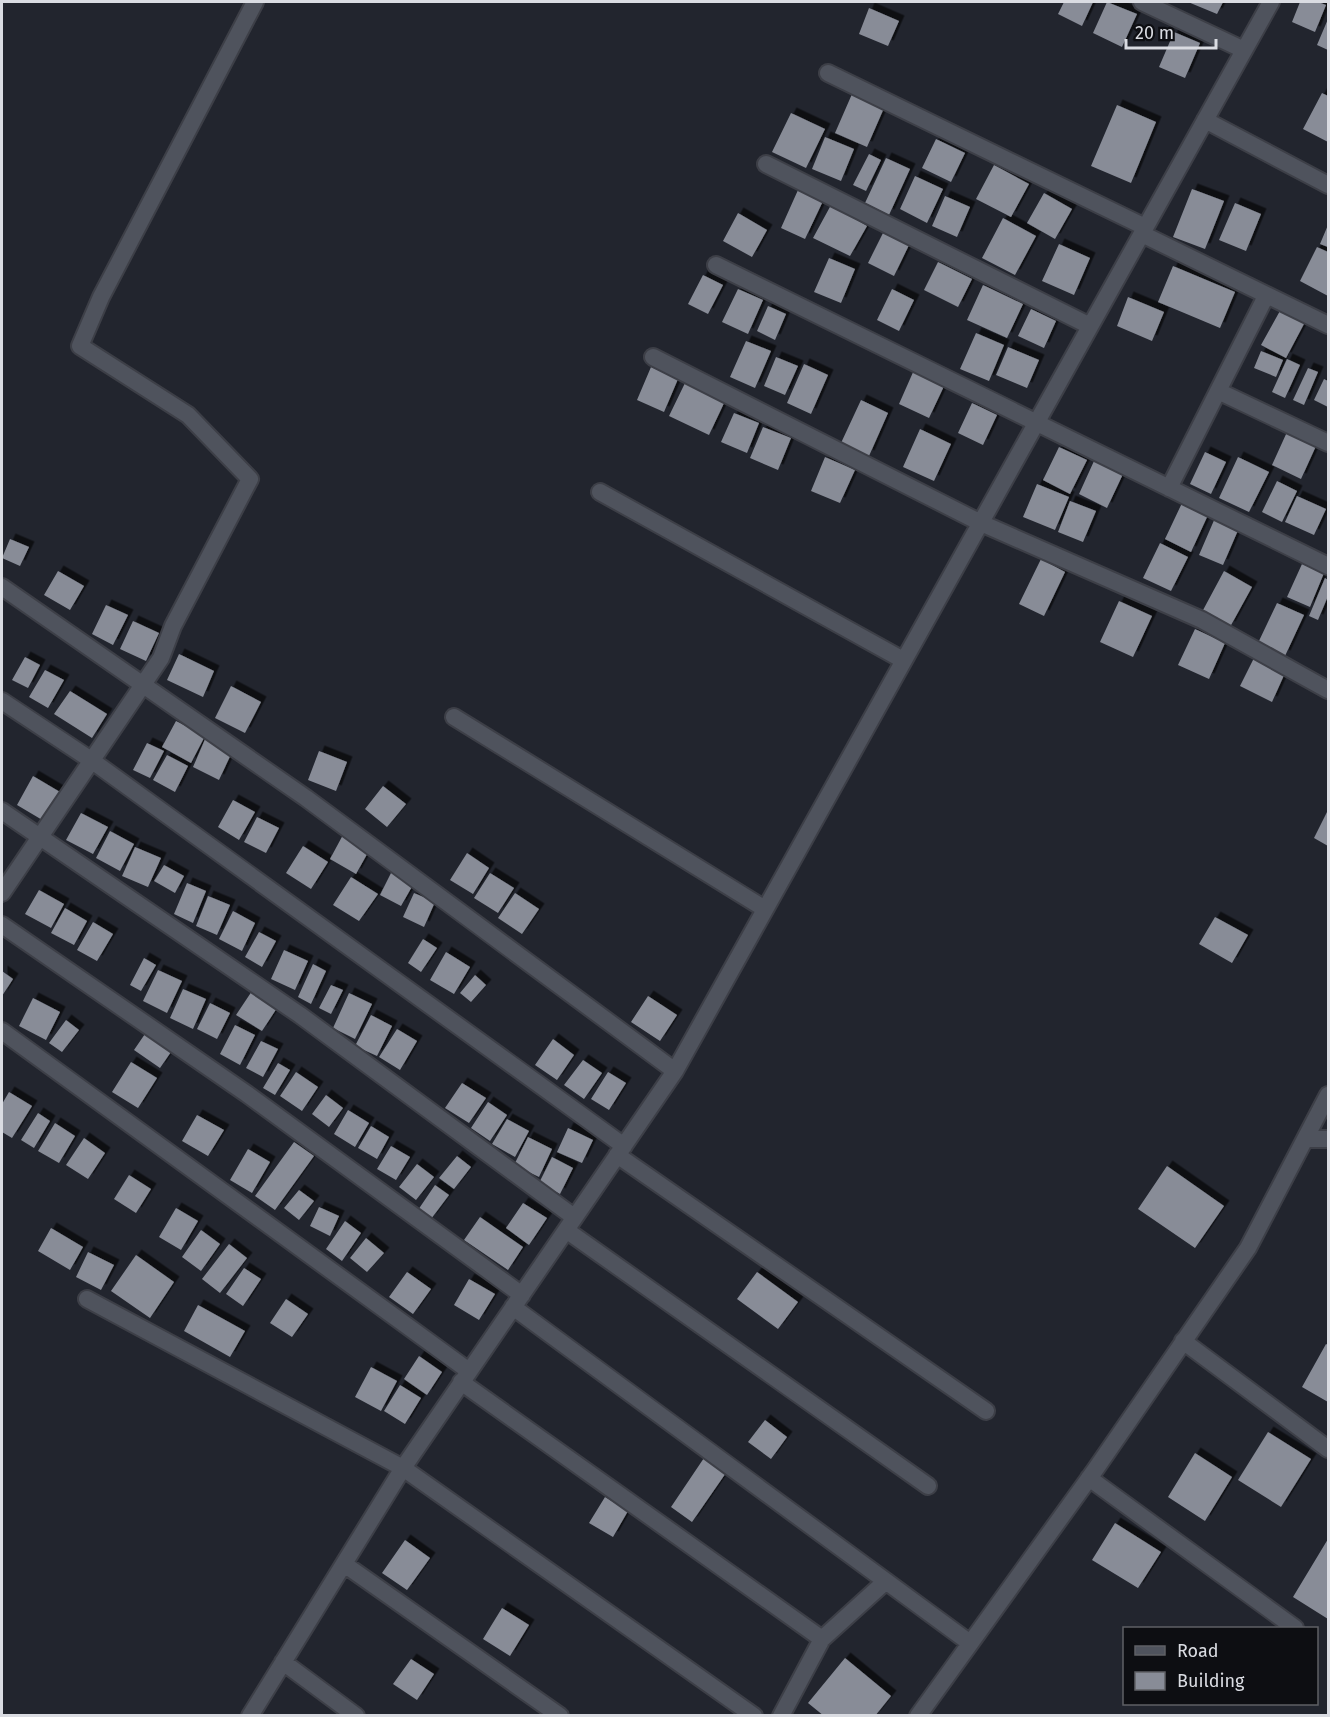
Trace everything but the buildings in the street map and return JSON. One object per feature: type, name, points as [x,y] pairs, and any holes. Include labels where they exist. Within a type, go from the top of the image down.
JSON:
[{"type":"street","points":[[2,893],[161,658],[172,626],[250,479],[188,415],[80,346],[101,297],[255,2]]},
{"type":"street","points":[[1142,2],[1244,50]]},
{"type":"street","points":[[250,1716],[403,1468],[675,1071],[1271,2]]},
{"type":"street","points":[[828,73],[1143,231],[1266,296],[1329,325]]},
{"type":"street","points":[[1205,120],[1329,185]]},
{"type":"street","points":[[766,164],[1090,326]]},
{"type":"street","points":[[716,265],[1329,566]]},
{"type":"street","points":[[1169,488],[1266,296]]},
{"type":"street","points":[[653,357],[981,523],[1202,620],[1329,690]]},
{"type":"street","points":[[1218,391],[1329,443]]},
{"type":"street","points":[[600,492],[903,660]]},
{"type":"street","points":[[2,587],[306,798],[675,1071]]},
{"type":"street","points":[[2,701],[91,760],[620,1150],[987,1411]]},
{"type":"street","points":[[454,717],[765,909]]},
{"type":"street","points":[[2,811],[300,1015],[570,1223],[928,1486]]},
{"type":"street","points":[[2,925],[247,1094],[970,1643]]},
{"type":"street","points":[[2,1031],[465,1377],[822,1639]]},
{"type":"street","points":[[918,1716],[1089,1478],[1248,1248],[1329,1095]]},
{"type":"street","points":[[1305,1139],[1329,1139]]},
{"type":"street","points":[[87,1299],[403,1468],[754,1716]]},
{"type":"street","points":[[1183,1341],[1329,1449]]},
{"type":"street","points":[[1089,1478],[1292,1627]]},
{"type":"street","points":[[344,1564],[560,1716]]},
{"type":"street","points":[[781,1716],[822,1639],[886,1581]]},
{"type":"street","points":[[283,1662],[356,1716]]}]
